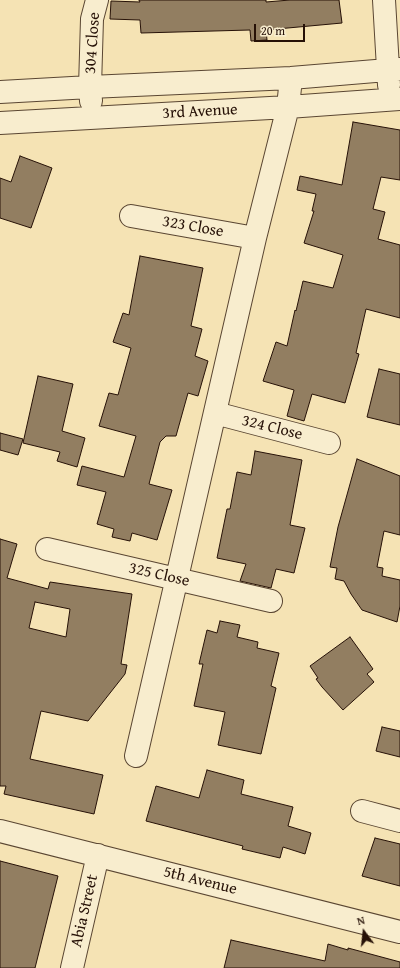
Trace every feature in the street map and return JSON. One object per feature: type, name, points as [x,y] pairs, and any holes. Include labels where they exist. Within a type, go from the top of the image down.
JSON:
[{"type":"street","name":"304 Close","points":[[92,118],[90,87],[92,19],[97,0]]},
{"type":"street","points":[[384,0],[394,70],[395,99]]},
{"type":"street","name":"3rd Avenue","points":[[0,92],[291,78],[394,70]]},
{"type":"street","points":[[136,756],[215,413],[288,107],[291,78]]},
{"type":"street","name":"3rd Avenue","points":[[0,123],[288,107],[395,99]]},
{"type":"street","name":"323 Close","points":[[131,216],[256,238]]},
{"type":"street","name":"324 Close","points":[[215,413],[329,443]]},
{"type":"street","name":"325 Close","points":[[47,549],[271,602]]},
{"type":"street","points":[[362,811],[400,821]]},
{"type":"street","name":"5th Avenue","points":[[0,831],[400,932]]},
{"type":"street","name":"Abia Street","points":[[72,968],[98,855]]},
{"type":"building","points":[[139,0],[266,0],[266,2],[290,0],[339,0],[342,23],[266,30],[267,40],[251,41],[250,30],[141,33],[140,20],[110,19],[111,1],[140,2]]},
{"type":"building","points":[[353,122],[400,130],[400,180],[381,177],[373,209],[385,212],[378,239],[400,245],[400,318],[366,309],[356,353],[359,354],[345,403],[312,394],[304,421],[287,416],[294,390],[263,381],[276,342],[287,346],[303,281],[333,288],[343,255],[304,243],[314,211],[312,211],[316,194],[297,190],[300,176],[342,185]]},
{"type":"building","points":[[20,156],[52,168],[31,228],[0,218],[0,178],[11,182]]},
{"type":"building","points":[[140,256],[203,268],[191,326],[202,329],[195,356],[208,361],[198,396],[188,393],[176,436],[166,436],[160,442],[149,484],[172,490],[157,540],[132,533],[130,541],[112,537],[114,529],[97,524],[106,492],[77,485],[82,466],[124,477],[136,436],[99,426],[109,393],[118,395],[131,348],[113,342],[123,313],[129,315]]},
{"type":"building","points":[[379,369],[400,374],[400,425],[367,417]]},
{"type":"building","points":[[38,376],[73,384],[62,431],[85,438],[77,467],[57,461],[60,452],[23,443]]},
{"type":"building","points":[[0,433],[23,439],[18,455],[0,450]]},
{"type":"building","points":[[255,451],[302,460],[290,525],[305,528],[294,573],[276,569],[271,588],[240,581],[246,564],[217,558],[227,509],[230,509],[237,472],[251,475]]},
{"type":"building","points":[[357,459],[400,476],[400,535],[384,531],[377,567],[383,568],[382,576],[400,580],[400,606],[397,622],[362,610],[344,581],[335,579],[337,568],[330,567],[338,527]]},
{"type":"building","points":[[0,539],[17,544],[7,578],[48,589],[50,582],[132,594],[121,664],[127,665],[125,674],[88,721],[41,711],[30,759],[103,775],[94,814],[4,794],[6,786],[0,786]],"holes":[[[35,602],[70,609],[66,637],[29,628]]]},
{"type":"building","points":[[220,621],[240,625],[237,637],[258,642],[257,648],[279,653],[271,686],[276,688],[261,754],[218,745],[225,712],[194,706],[203,664],[199,664],[207,630],[217,633]]},
{"type":"building","points":[[350,637],[373,669],[367,674],[374,682],[343,710],[316,679],[318,678],[310,666]]},
{"type":"building","points":[[382,727],[400,731],[400,757],[376,751]]},
{"type":"building","points":[[207,770],[244,780],[241,794],[293,807],[288,826],[311,833],[305,854],[283,847],[280,858],[242,849],[243,846],[146,821],[156,786],[199,798]]},
{"type":"building","points":[[375,838],[400,844],[400,886],[362,876]]},
{"type":"building","points":[[0,861],[58,876],[35,968],[0,968]]},
{"type":"building","points":[[231,940],[325,961],[328,944],[400,962],[400,968],[224,968]]}]
